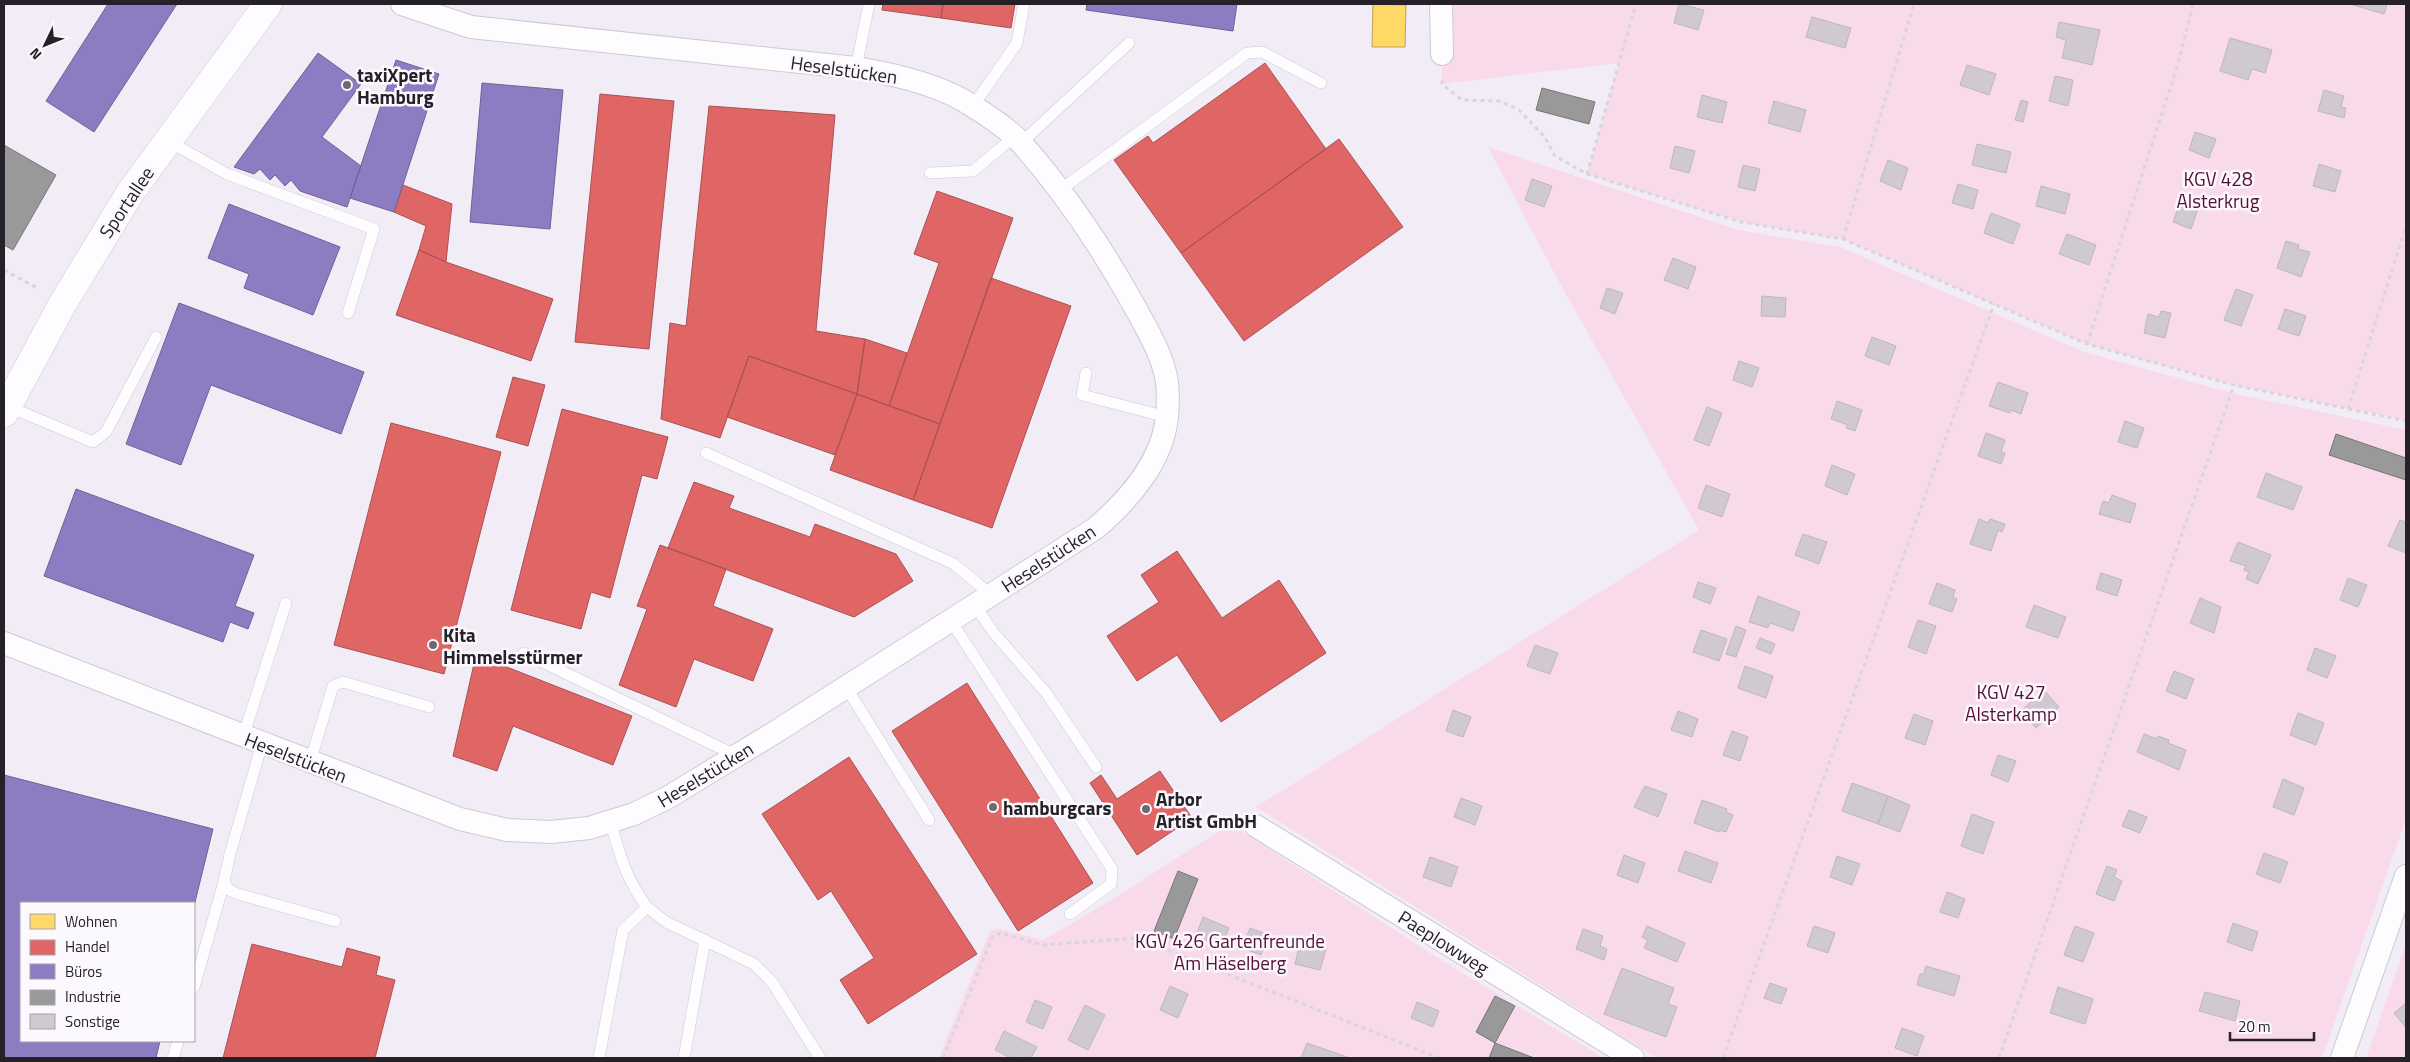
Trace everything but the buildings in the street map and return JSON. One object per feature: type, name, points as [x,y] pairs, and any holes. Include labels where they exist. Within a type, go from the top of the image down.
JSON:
[{"type":"street","name":"Sportallee","points":[[6,409],[64,303],[130,193],[268,4]]},
{"type":"street","name":"Heselstücken","points":[[4,643],[460,819],[507,830],[551,832],[589,828],[612,822],[667,798],[737,756],[1096,528],[1120,507],[1141,481],[1158,450],[1167,417],[1167,381],[1153,339],[1118,275],[1059,191],[1017,140],[973,106],[928,85],[889,73],[471,27],[402,4]]},
{"type":"street","points":[[1441,4],[1442,54]]},
{"type":"street","name":"Paeplowweg","points":[[1256,826],[1633,1058]]},
{"type":"street","points":[[2342,1058],[2406,876]]},
{"type":"lane","points":[[856,68],[869,4]]},
{"type":"lane","points":[[973,106],[1017,43],[1024,4]]},
{"type":"lane","points":[[930,173],[973,172],[1017,140],[1129,43]]},
{"type":"lane","points":[[1059,191],[1247,53],[1262,52],[1321,84]]},
{"type":"lane","points":[[168,142],[227,174],[374,229],[348,312]]},
{"type":"lane","points":[[6,409],[93,442],[106,432],[156,337]]},
{"type":"lane","points":[[1086,373],[1082,395],[1167,417]]},
{"type":"lane","points":[[706,453],[954,564],[983,600],[993,632],[1047,694],[1096,767]]},
{"type":"lane","points":[[195,984],[224,882],[253,740],[286,603]]},
{"type":"lane","points":[[951,621],[1112,869],[1111,884],[1070,914]]},
{"type":"lane","points":[[524,652],[737,756]]},
{"type":"lane","points":[[310,762],[332,686],[337,683],[343,682],[429,707]]},
{"type":"lane","points":[[846,687],[929,820]]},
{"type":"lane","points":[[612,822],[621,861],[632,887],[647,907],[666,922],[754,964],[772,982],[820,1058]]},
{"type":"lane","points":[[224,882],[229,890],[238,894],[335,921]]},
{"type":"lane","points":[[599,1058],[624,930],[647,907]]},
{"type":"lane","points":[[684,1058],[705,940]]},
{"type":"lane","points":[[173,1058],[178,1042]]},
{"type":"path","points":[[1587,174],[1636,4]]},
{"type":"path","points":[[1843,239],[1914,4]]},
{"type":"path","points":[[2087,344],[2178,64],[2192,4]]},
{"type":"path","points":[[1442,54],[1442,84],[1450,92],[1462,100],[1499,101],[1518,109],[1544,136],[1555,156],[1587,174],[1741,222],[1843,239],[2087,344],[2234,385],[2406,421]]},
{"type":"path","points":[[2348,409],[2406,226]]},
{"type":"path","points":[[4,270],[64,303]]},
{"type":"path","points":[[1723,1058],[1994,304]]},
{"type":"path","points":[[1999,1058],[2234,385]]},
{"type":"path","points":[[944,1058],[993,936],[1001,933],[1042,945],[1137,938],[1439,1058]]},
{"type":"green space","name":"KGV 428 Alsterkrug","points":[[1441,4],[2406,4],[2406,420],[2234,385],[2087,344],[1843,239],[1741,222],[1587,174],[1619,63],[1442,84]]},
{"type":"green space","name":"KGV 427 Alsterkamp","points":[[1488,147],[1739,230],[1840,247],[2084,352],[2232,393],[2406,430],[2406,819],[2322,1058],[1657,1058],[1256,807],[1699,530],[1558,280]]},
{"type":"green space","name":"KGV 426 Gartenfreunde Am Häselberg","points":[[1230,824],[1441,960],[1604,1058],[939,1058],[990,931],[1000,929],[1043,940],[1110,901]]},
{"type":"green space","points":[[2406,944],[2406,1058],[2366,1058]]},
{"type":"place","name":"taxiXpert Hamburg","points":[[347,85]]},
{"type":"place","name":"Kita Himmelsstürmer","points":[[433,645]]},
{"type":"place","name":"hamburgcars","points":[[993,807]]},
{"type":"place","name":"Arbor Artist GmbH","points":[[1146,809]]}]
